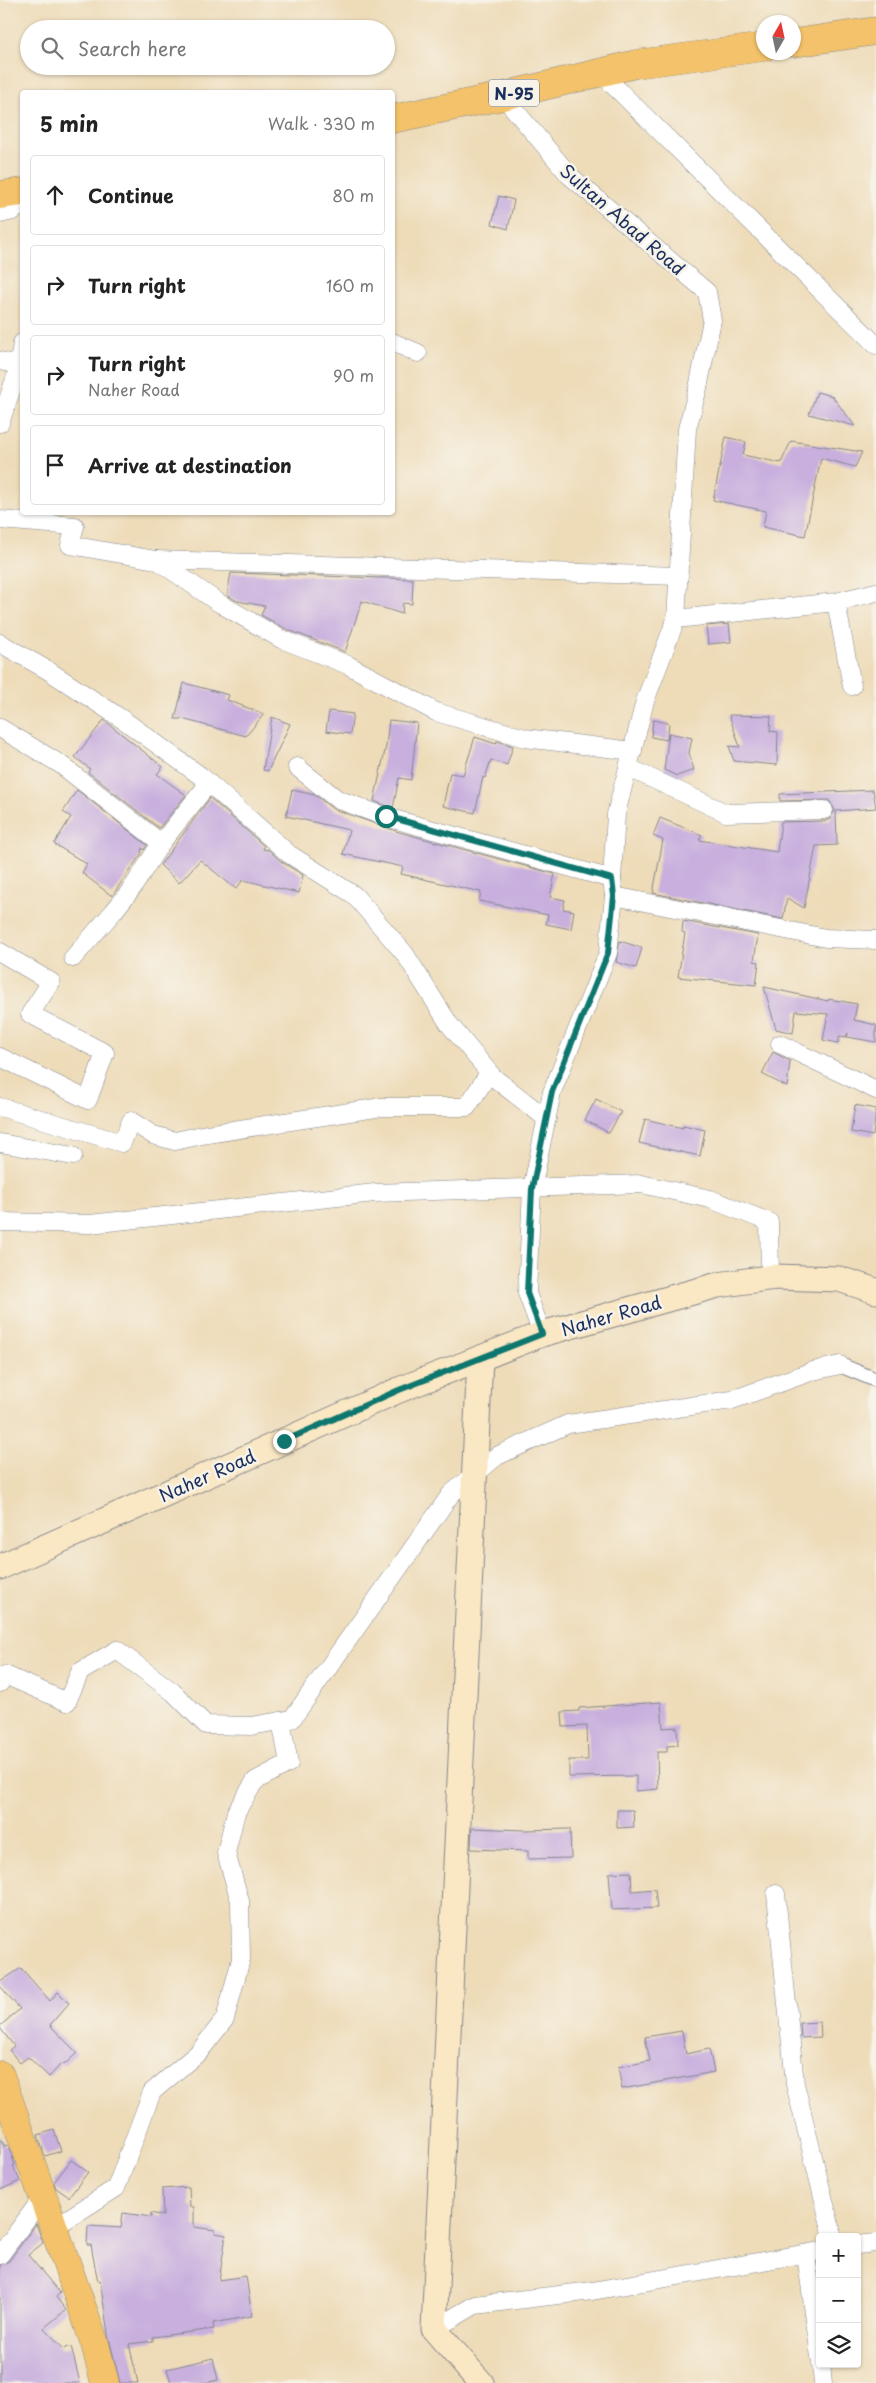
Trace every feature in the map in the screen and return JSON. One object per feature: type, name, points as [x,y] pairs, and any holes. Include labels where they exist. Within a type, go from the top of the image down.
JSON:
[{"type":"main road","points":[[801,42],[876,31]]},
{"type":"main road","name":"N-95","points":[[395,118],[503,96],[636,64],[756,48]]},
{"type":"main road","points":[[0,195],[20,192]]},
{"type":"main road","name":"Naher Road","points":[[0,1567],[363,1406],[542,1334],[718,1285],[770,1277],[839,1279],[876,1291]]},
{"type":"main road","points":[[480,1359],[434,2329],[481,2383]]},
{"type":"main road","points":[[0,2075],[95,2344],[105,2383]]},
{"type":"street","points":[[600,73],[876,345]]},
{"type":"street","name":"Sultan Abad Road","points":[[503,96],[570,176],[707,292],[712,320],[698,388],[686,429],[679,576]]},
{"type":"street","points":[[0,180],[20,184]]},
{"type":"street","points":[[0,214],[13,211],[20,206]]},
{"type":"street","points":[[395,343],[418,353]]},
{"type":"street","points":[[0,423],[20,354]]},
{"type":"street","points":[[0,361],[18,365]]},
{"type":"street","points":[[0,520],[75,526],[70,545],[156,560],[679,576],[676,619],[645,701],[616,814],[608,953],[552,1092],[532,1189],[527,1293],[542,1334]]},
{"type":"street","points":[[156,560],[219,603],[281,639],[348,666],[436,712],[525,738],[632,751]]},
{"type":"street","points":[[676,619],[836,602],[876,592]]},
{"type":"street","points":[[836,602],[852,686]]},
{"type":"street","points":[[0,643],[49,670],[125,721],[209,783],[289,854],[354,895],[404,954],[449,1024],[489,1073],[547,1119]]},
{"type":"street","points":[[0,728],[60,764],[161,843]]},
{"type":"street","points":[[297,767],[337,799],[613,888],[826,938],[876,940]]},
{"type":"street","points":[[629,768],[726,812],[824,810]]},
{"type":"street","points":[[73,958],[133,887],[161,843],[209,783]]},
{"type":"street","points":[[0,952],[51,982],[30,1014],[105,1052],[88,1100],[0,1057]]},
{"type":"street","points":[[780,1044],[876,1090]]},
{"type":"street","points":[[0,1107],[122,1143],[130,1121],[153,1135],[175,1141],[207,1134],[382,1107],[467,1108],[489,1073]]},
{"type":"street","points":[[0,1143],[73,1156]]},
{"type":"street","points":[[0,1222],[90,1224],[375,1193],[640,1184],[710,1199],[769,1222],[770,1277]]},
{"type":"street","points":[[0,1683],[5,1676],[67,1702],[80,1672],[116,1650],[173,1692],[206,1725],[251,1726],[292,1719],[451,1494],[497,1456],[568,1424],[732,1400],[813,1371],[840,1365],[876,1380]]},
{"type":"street","points":[[53,2228],[116,2188],[152,2092],[199,2052],[225,2019],[241,1959],[240,1902],[226,1854],[236,1812],[255,1780],[288,1762],[281,1721]]},
{"type":"street","points":[[776,1894],[795,2084],[832,2233]]},
{"type":"street","points":[[3,2244],[43,2198]]},
{"type":"street","points":[[861,2245],[876,2243]]},
{"type":"street","points":[[434,2329],[474,2305],[592,2291],[813,2252],[818,2323]]},
{"type":"street","points":[[821,2368],[823,2383]]},
{"type":"building","points":[[499,196],[514,200],[508,229],[492,224]]},
{"type":"building","points":[[817,392],[832,396],[855,426],[809,414]]},
{"type":"building","points":[[726,437],[746,442],[743,455],[781,463],[791,441],[862,452],[855,467],[821,458],[805,536],[763,527],[766,511],[713,500]]},
{"type":"building","points":[[231,573],[413,579],[412,604],[403,603],[402,614],[362,601],[345,652],[286,629],[261,615],[265,606],[237,601],[227,595]]},
{"type":"building","points":[[729,624],[731,642],[708,644],[706,626]]},
{"type":"building","points":[[184,683],[229,695],[227,700],[264,714],[246,736],[182,719],[175,719]]},
{"type":"building","points":[[329,711],[353,714],[350,734],[326,731]]},
{"type":"building","points":[[729,715],[771,716],[770,731],[778,732],[777,765],[734,761],[729,746],[740,747]]},
{"type":"building","points":[[272,717],[290,724],[268,771],[263,770]]},
{"type":"building","points":[[104,720],[163,767],[157,774],[186,795],[159,828],[88,772],[90,769],[75,757]]},
{"type":"building","points":[[389,720],[417,723],[411,780],[399,778],[393,808],[374,801],[386,746]]},
{"type":"building","points":[[653,720],[669,723],[667,740],[651,737]]},
{"type":"building","points":[[669,733],[692,738],[689,753],[694,770],[677,776],[664,770]]},
{"type":"building","points":[[475,737],[496,744],[497,741],[513,746],[507,765],[491,760],[485,778],[483,777],[475,813],[443,806],[450,773],[463,775]]},
{"type":"building","points":[[77,790],[147,845],[144,850],[142,848],[141,854],[112,896],[82,873],[87,864],[54,844],[71,817],[63,812]]},
{"type":"building","points":[[292,790],[315,795],[333,809],[399,832],[555,874],[550,897],[565,900],[563,909],[574,911],[571,929],[546,924],[548,915],[479,901],[481,892],[401,874],[403,867],[343,854],[349,830],[286,816]]},
{"type":"building","points":[[873,790],[876,808],[836,811],[837,845],[816,846],[804,908],[787,898],[783,919],[653,893],[663,840],[653,836],[660,818],[702,835],[699,840],[777,852],[781,822],[825,821],[830,819],[835,810],[829,800],[780,801],[780,794]]},
{"type":"building","points":[[210,798],[264,846],[263,849],[269,850],[282,862],[303,875],[299,893],[243,880],[236,889],[200,860],[179,883],[160,865]]},
{"type":"building","points":[[683,921],[758,935],[754,961],[759,962],[756,985],[678,977],[685,933],[682,932]]},
{"type":"building","points":[[620,941],[642,948],[636,968],[616,962]]},
{"type":"building","points":[[764,987],[828,1001],[829,999],[857,1004],[854,1020],[876,1025],[876,1042],[847,1037],[848,1033],[846,1037],[840,1036],[838,1043],[823,1040],[828,1014],[796,1011],[793,1033],[776,1029]]},
{"type":"building","points":[[773,1052],[790,1061],[787,1087],[762,1074]]},
{"type":"building","points":[[596,1099],[621,1112],[609,1133],[585,1120]]},
{"type":"building","points":[[855,1105],[876,1109],[873,1136],[851,1132]]},
{"type":"building","points":[[645,1119],[683,1128],[683,1125],[705,1130],[700,1156],[639,1143]]},
{"type":"building","points":[[661,1702],[663,1728],[677,1727],[678,1745],[667,1746],[667,1752],[657,1752],[658,1789],[636,1791],[636,1776],[569,1777],[569,1760],[588,1760],[587,1726],[563,1727],[562,1712],[579,1711],[579,1708]]},
{"type":"building","points":[[617,1810],[633,1810],[634,1827],[617,1828]]},
{"type":"building","points":[[472,1828],[570,1829],[571,1858],[528,1859],[528,1851],[471,1849]]},
{"type":"building","points":[[631,1872],[632,1891],[655,1889],[657,1908],[612,1910],[609,1873]]},
{"type":"building","points":[[21,1968],[50,2001],[58,1992],[69,2003],[50,2025],[77,2053],[64,2065],[62,2063],[49,2077],[28,2057],[20,2063],[9,2050],[14,2046],[0,2028],[20,2009],[0,1986],[0,1982]]},
{"type":"building","points":[[820,2022],[821,2037],[801,2038],[800,2023]]},
{"type":"building","points":[[682,2031],[686,2054],[709,2049],[714,2072],[622,2089],[618,2067],[650,2061],[645,2037]]},
{"type":"building","points":[[54,2130],[61,2151],[45,2156],[38,2135]]},
{"type":"building","points":[[0,2137],[4,2146],[8,2145],[15,2165],[13,2166],[20,2181],[0,2190]]},
{"type":"building","points":[[71,2160],[88,2172],[69,2197],[56,2188],[54,2182]]},
{"type":"building","points":[[189,2187],[190,2207],[194,2207],[194,2227],[215,2230],[215,2233],[226,2235],[219,2280],[246,2276],[252,2316],[213,2323],[214,2329],[153,2337],[153,2341],[129,2344],[138,2383],[120,2383],[108,2334],[100,2280],[98,2281],[91,2245],[87,2245],[88,2226],[121,2228],[123,2213],[151,2217],[151,2213],[163,2216],[162,2189]]},
{"type":"building","points":[[36,2224],[43,2243],[28,2255],[60,2293],[56,2297],[66,2310],[44,2328],[64,2349],[71,2346],[80,2383],[0,2383],[0,2265],[9,2261]]},
{"type":"building","points":[[213,2358],[218,2380],[205,2383],[171,2383],[167,2369]]},
{"type":"route","points":[[284,1441],[399,1390],[542,1334],[527,1293],[532,1189],[552,1092],[608,953],[614,896],[612,879],[386,816]]}]
